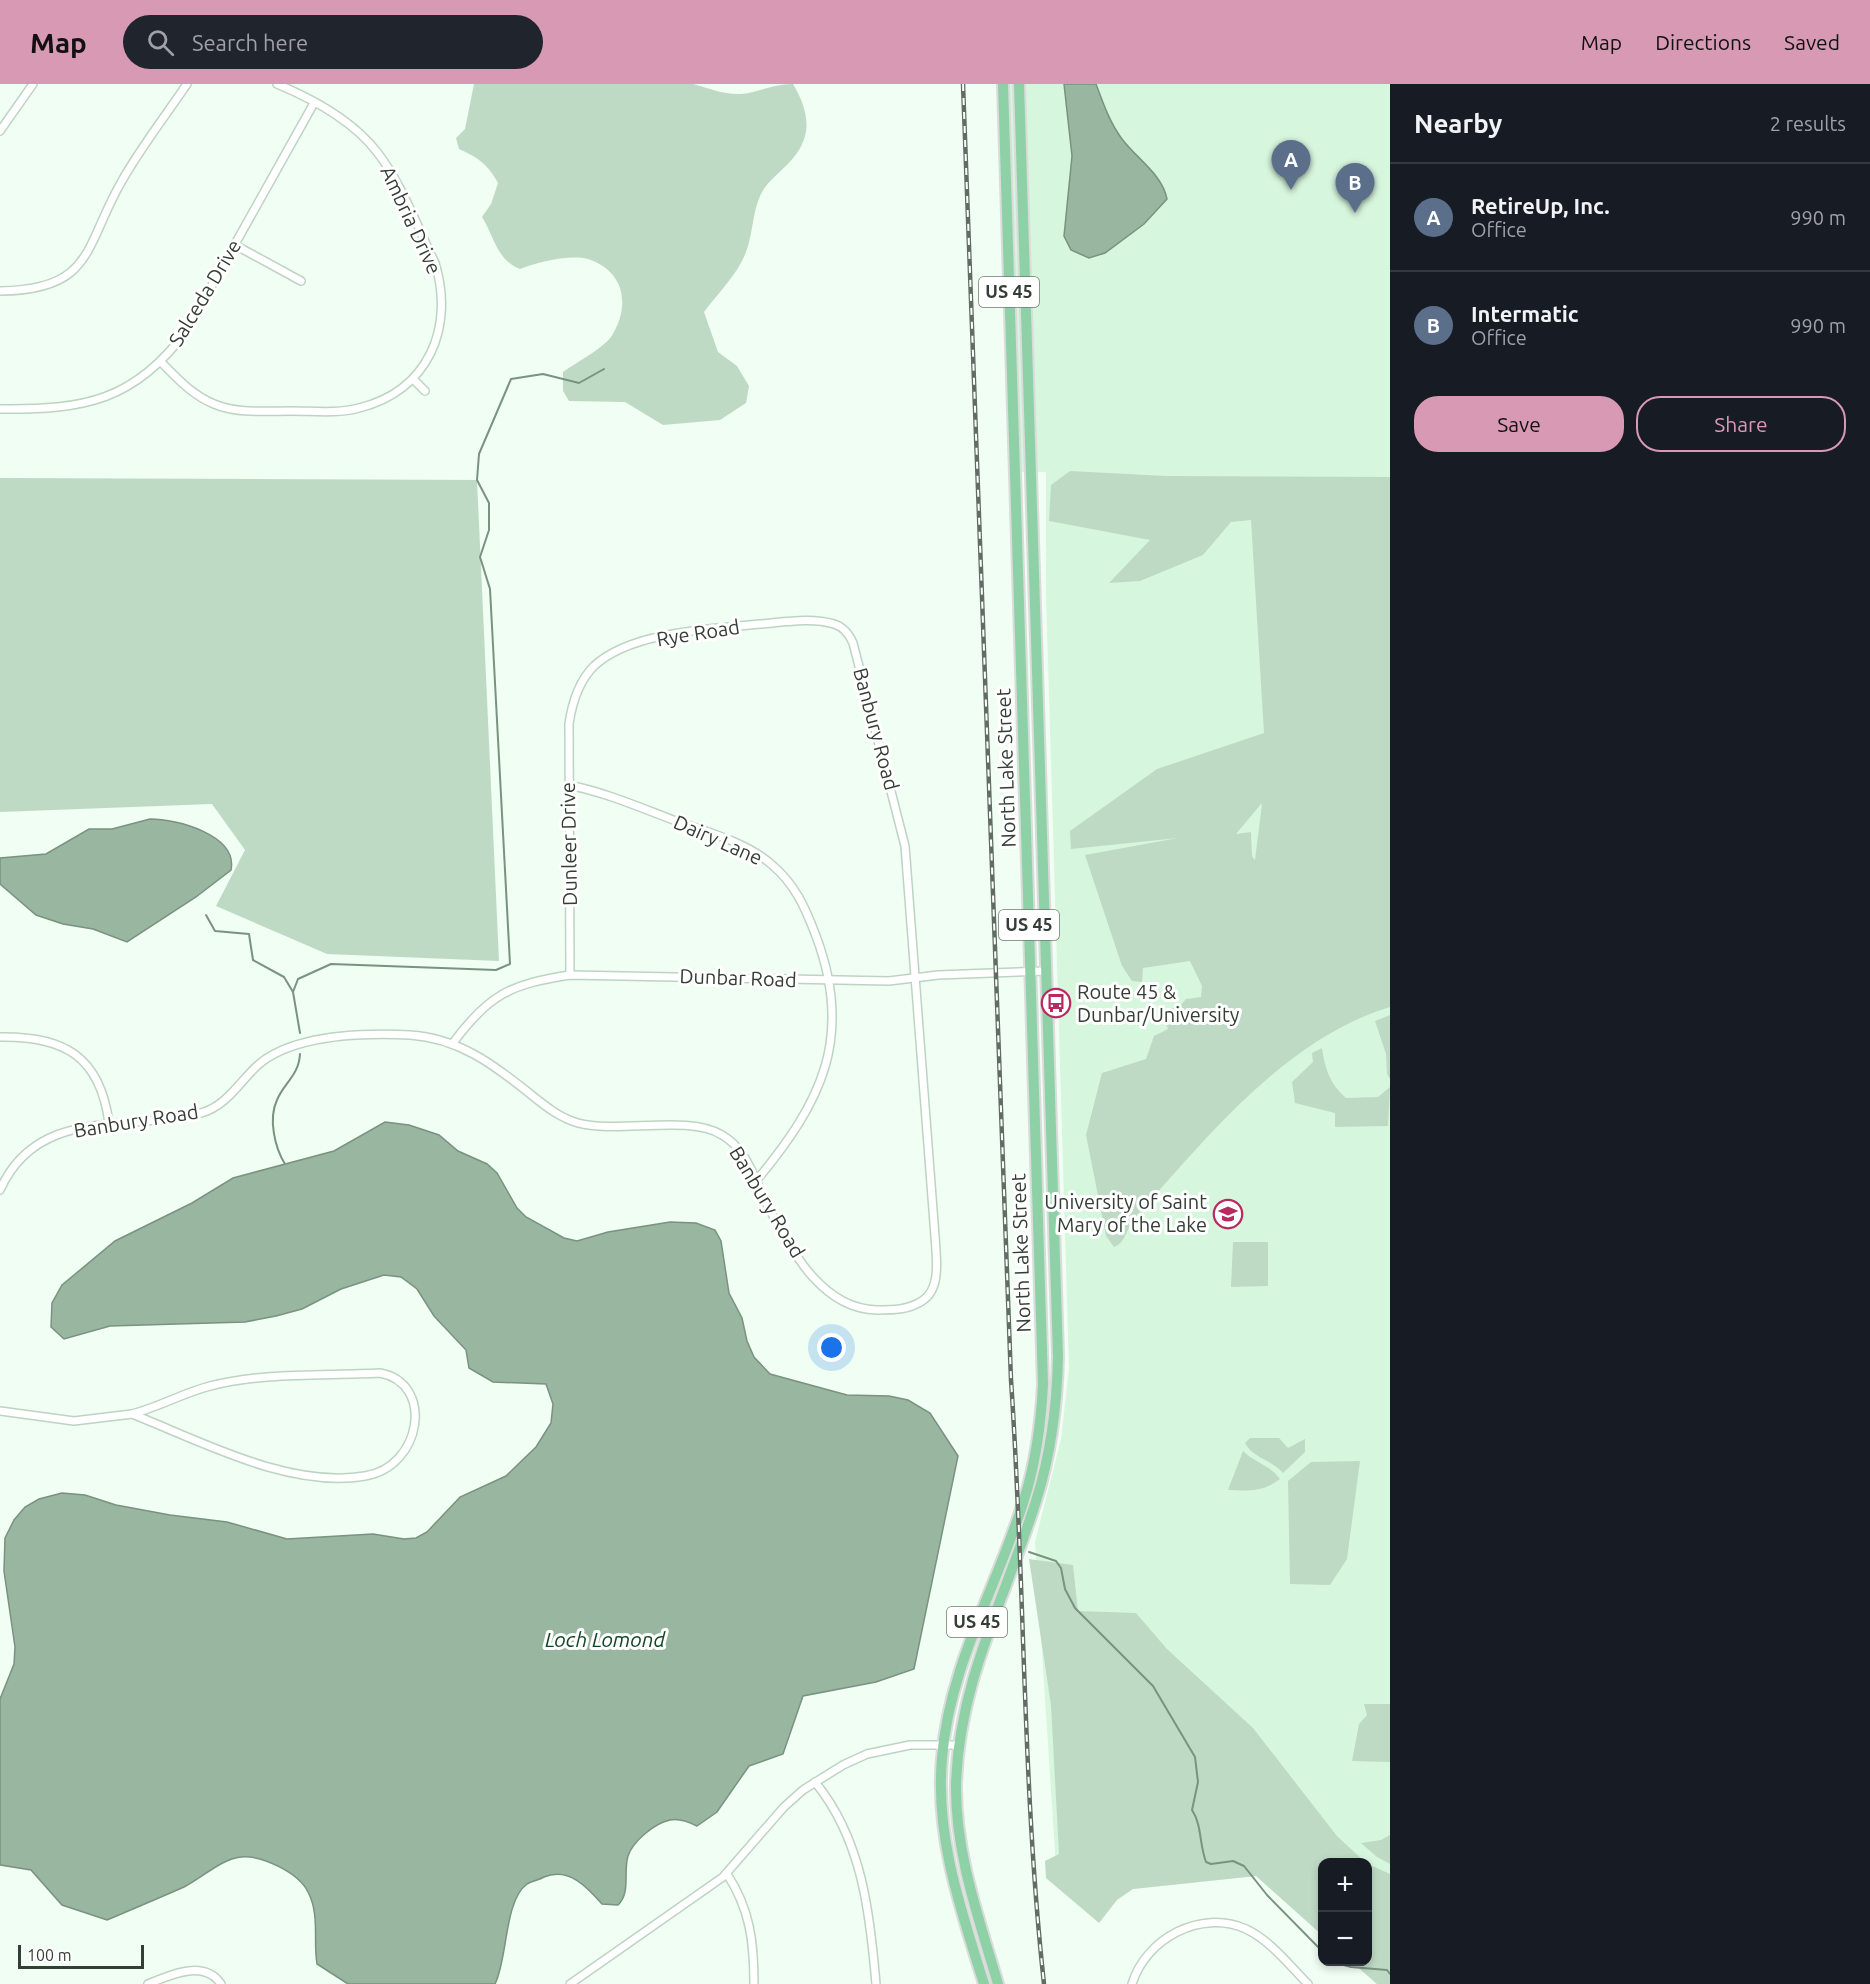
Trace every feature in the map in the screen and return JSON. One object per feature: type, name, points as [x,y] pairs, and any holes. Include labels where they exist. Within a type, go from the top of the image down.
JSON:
[{"type":"main road","name":"North Lake Street","points":[[984,1984],[953,1885],[947,1853],[940,1791],[943,1743],[956,1682],[1024,1501],[1040,1429],[1042,1371],[1003,84]]},
{"type":"main road","name":"North Lake Street","points":[[998,1984],[963,1854],[957,1795],[960,1745],[970,1686],[982,1644],[1037,1499],[1056,1408],[1058,1348],[1019,84]]},
{"type":"street","points":[[0,130],[33,84]]},
{"type":"street","points":[[0,291],[42,288],[78,267],[93,245],[122,180],[187,84]]},
{"type":"street","name":"Ambria Drive","points":[[161,362],[201,398],[241,411],[341,411],[358,409],[384,399],[414,380],[435,342],[442,319],[442,293],[435,263],[392,176],[375,150],[340,118],[278,84]]},
{"type":"street","name":"Salceda Drive","points":[[0,409],[51,410],[88,404],[119,391],[161,362],[187,330],[314,103]]},
{"type":"street","points":[[235,245],[301,281]]},
{"type":"street","points":[[414,380],[425,391]]},
{"type":"street","name":"Rye Road","points":[[571,713],[577,691],[593,667],[613,653],[646,641],[713,629],[814,621],[842,628],[853,643]]},
{"type":"street","name":"Banbury Road","points":[[0,1190],[18,1161],[42,1143],[78,1128],[202,1113],[230,1095],[270,1056],[306,1043],[386,1035],[429,1037],[453,1043],[498,1068],[560,1116],[579,1123],[599,1126],[691,1127],[714,1130],[736,1145],[771,1213],[793,1248],[818,1282],[837,1300],[858,1308],[891,1310],[910,1307],[924,1300],[931,1293],[935,1283],[935,1236],[905,846],[853,643]]},
{"type":"street","name":"Dunleer Drive","points":[[570,975],[568,785],[571,713]]},
{"type":"street","name":"Dairy Lane","points":[[568,785],[595,791],[719,837],[769,862],[788,879],[805,907],[830,981],[834,1019],[831,1045],[823,1073],[792,1134],[756,1181]]},
{"type":"street","name":"Dunbar Road","points":[[453,1043],[487,1002],[499,994],[536,981],[570,975],[889,981],[1030,971],[1046,972]]},
{"type":"street","points":[[0,1036],[40,1038],[61,1045],[78,1055],[100,1084],[109,1123]]},
{"type":"street","points":[[0,1411],[74,1421],[132,1414],[160,1407],[209,1386],[251,1378],[380,1373],[395,1377],[410,1396],[415,1426],[410,1446],[396,1463],[378,1473],[348,1477],[294,1474],[267,1466],[132,1414]]},
{"type":"street","points":[[570,1984],[727,1874],[784,1808],[815,1782],[867,1754],[910,1745],[943,1743],[960,1745]]},
{"type":"street","points":[[815,1782],[827,1796],[840,1821],[858,1868],[872,1930],[876,1984]]},
{"type":"street","points":[[727,1874],[739,1892],[748,1913],[753,1936],[754,1984]]},
{"type":"street","points":[[1132,1984],[1145,1958],[1158,1944],[1196,1925],[1224,1923],[1241,1927],[1262,1938],[1308,1984]]},
{"type":"street","points":[[148,1984],[189,1971],[201,1971],[217,1978],[220,1984]]},
{"type":"shaded area","points":[[474,84],[693,84],[717,91],[741,94],[793,84],[806,116],[806,130],[802,144],[793,158],[761,193],[749,244],[742,260],[733,276],[704,312],[718,352],[737,366],[749,386],[746,403],[720,420],[663,425],[625,402],[569,401],[563,391],[563,372],[596,351],[611,337],[621,313],[621,291],[610,272],[588,259],[572,257],[520,269],[512,265],[501,254],[482,217],[491,204],[498,183],[482,162],[459,149],[456,138],[465,129]]},
{"type":"shaded area","name":"University of Saint Mary of the Lake","points":[[1008,84],[1390,84],[1390,1984],[1377,1984],[1357,1966],[1372,1966],[1372,1858],[1318,1858],[1318,1931],[1256,1876],[1133,1889],[1057,1883],[1035,1542],[1061,1439],[1069,1368],[1046,595],[1046,472],[1020,472]]},
{"type":"shaded area","points":[[1070,471],[1166,476],[1390,477],[1390,1007],[1355,1020],[1322,1038],[1261,1084],[1180,1166],[1130,1225],[1123,1240],[1114,1247],[1106,1236],[1086,1135],[1102,1073],[1146,1059],[1154,1036],[1168,1029],[1161,1010],[1179,1007],[1186,999],[1201,997],[1202,986],[1190,961],[1143,968],[1142,982],[1132,981],[1122,966],[1085,855],[1178,838],[1071,849],[1070,831],[1157,769],[1264,733],[1251,520],[1231,522],[1203,555],[1140,581],[1109,583],[1150,540],[1049,521],[1051,485]],"holes":[[[1262,804],[1255,860],[1252,856],[1251,832],[1236,834]]]},
{"type":"shaded area","points":[[0,478],[477,480],[499,961],[327,954],[216,906],[245,850],[212,804],[0,812]]},
{"type":"shaded area","points":[[1390,1015],[1390,1079],[1387,1074],[1386,1054],[1375,1021]]},
{"type":"shaded area","points":[[1322,1048],[1329,1076],[1346,1098],[1378,1097],[1390,1087],[1388,1126],[1335,1127],[1335,1113],[1295,1103],[1292,1082],[1313,1062],[1312,1053]]},
{"type":"shaded area","points":[[1233,1242],[1268,1242],[1268,1286],[1231,1287]]},
{"type":"shaded area","points":[[1250,1438],[1279,1438],[1288,1448],[1305,1439],[1305,1452],[1283,1473],[1248,1448],[1245,1443]]},
{"type":"shaded area","points":[[1243,1451],[1272,1470],[1280,1479],[1261,1488],[1228,1490]]},
{"type":"shaded area","points":[[1360,1461],[1347,1559],[1330,1585],[1290,1584],[1288,1481],[1311,1462]]},
{"type":"shaded area","points":[[1029,1559],[1073,1565],[1078,1611],[1136,1613],[1167,1649],[1253,1728],[1337,1836],[1361,1858],[1318,1858],[1318,1931],[1256,1876],[1133,1889],[1117,1900],[1099,1923],[1046,1878],[1045,1861],[1059,1854],[1051,1705]]},
{"type":"shaded area","points":[[1364,1704],[1390,1704],[1390,1762],[1352,1761],[1359,1724],[1367,1715]]},
{"type":"shaded area","points":[[1390,1835],[1390,1864],[1377,1857],[1361,1843],[1381,1840]]},
{"type":"shaded area","points":[[1372,1866],[1390,1874],[1390,1984],[1377,1984],[1357,1966],[1372,1966]]},
{"type":"water","points":[[1064,84],[1096,84],[1107,113],[1118,133],[1155,174],[1167,199],[1144,224],[1105,253],[1089,258],[1071,250],[1064,236],[1072,156]]},
{"type":"water","points":[[150,819],[189,826],[216,838],[231,858],[231,870],[196,897],[127,942],[93,929],[63,924],[36,915],[0,884],[0,858],[46,854],[89,829],[112,829]]},
{"type":"water","name":"Loch Lomond","points":[[385,1122],[409,1125],[439,1135],[458,1151],[487,1164],[497,1173],[517,1208],[526,1217],[564,1238],[577,1241],[608,1232],[670,1222],[696,1223],[715,1230],[721,1241],[729,1293],[742,1318],[747,1341],[754,1357],[770,1374],[847,1395],[889,1396],[908,1400],[930,1413],[958,1456],[914,1669],[876,1682],[803,1696],[783,1754],[749,1766],[717,1812],[697,1826],[680,1820],[664,1822],[651,1829],[635,1844],[628,1856],[626,1888],[618,1905],[602,1904],[584,1885],[562,1875],[544,1877],[527,1884],[514,1903],[495,1984],[348,1984],[317,1964],[314,1910],[308,1892],[297,1878],[259,1859],[241,1857],[226,1861],[184,1887],[107,1920],[62,1905],[31,1870],[0,1865],[0,1699],[14,1664],[15,1647],[4,1571],[5,1538],[14,1520],[25,1507],[39,1499],[62,1493],[85,1495],[116,1505],[170,1515],[227,1522],[287,1539],[373,1534],[404,1539],[416,1538],[427,1532],[460,1497],[506,1476],[536,1447],[551,1423],[553,1404],[546,1384],[493,1382],[469,1368],[466,1350],[434,1316],[417,1289],[401,1277],[384,1275],[341,1289],[302,1309],[245,1322],[110,1326],[64,1339],[51,1327],[52,1303],[62,1285],[115,1241],[192,1203],[233,1178],[334,1151]]},
{"type":"waterway","points":[[293,992],[298,979],[331,964],[496,970],[510,964],[490,589],[480,557],[489,530],[489,503],[477,480],[479,454],[511,379],[543,374],[579,383],[604,369]]},
{"type":"waterway","points":[[206,915],[215,931],[249,934],[253,960],[284,977],[293,992],[300,1033]]},
{"type":"waterway","points":[[285,1164],[278,1150],[274,1133],[274,1108],[297,1068],[300,1054]]},
{"type":"waterway","points":[[1029,1552],[1056,1561],[1061,1568],[1065,1589],[1075,1608],[1153,1686],[1195,1757],[1198,1782],[1192,1810],[1206,1862],[1211,1864],[1233,1861],[1244,1866],[1267,1895],[1318,1947]]},
{"type":"waterway","points":[[1347,1966],[1387,1970],[1390,1974]]},
{"type":"railway","points":[[963,84],[1011,1380],[1032,1833],[1044,1984]]},
{"type":"place","name":"RetireUp, Inc.","points":[[1291,190]]},
{"type":"place","name":"Intermatic","points":[[1355,213]]},
{"type":"place","name":"Route 45 & Dunbar/University","points":[[1056,1003]]},
{"type":"place","name":"University of Saint Mary of the Lake","points":[[1228,1214]]}]
